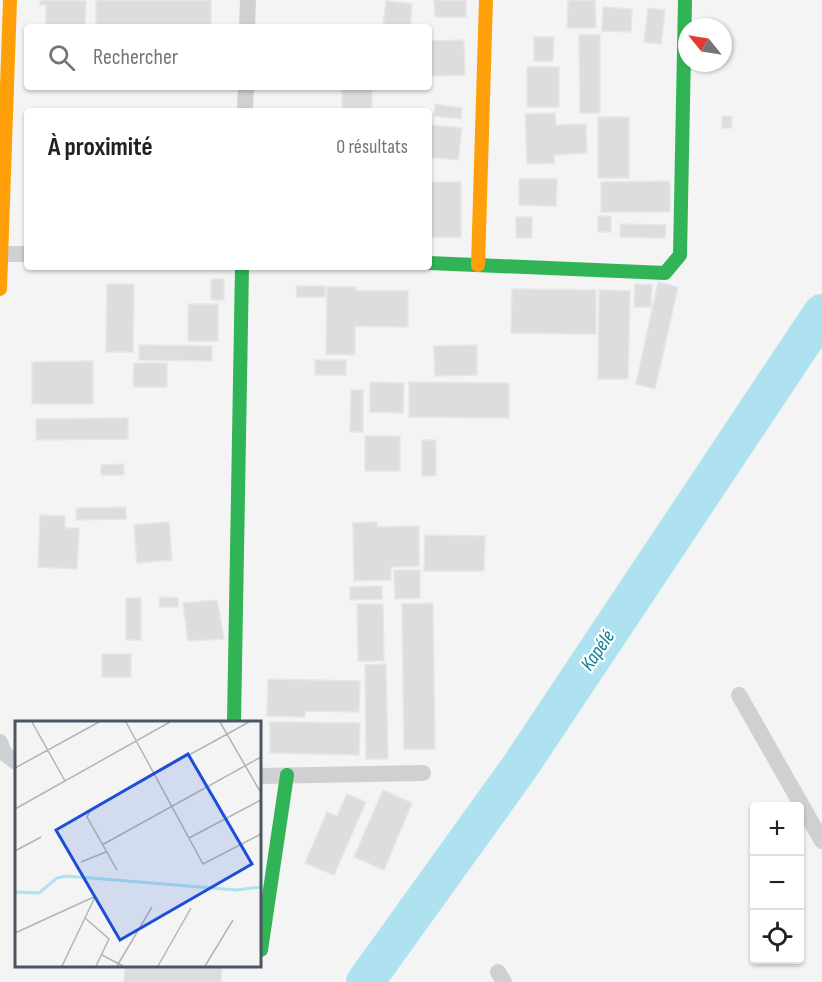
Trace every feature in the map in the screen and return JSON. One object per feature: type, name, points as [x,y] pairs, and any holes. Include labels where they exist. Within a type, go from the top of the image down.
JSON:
[{"type":"street","points":[[0,289],[10,0]]},
{"type":"street","points":[[247,24],[248,0]]},
{"type":"street","points":[[478,265],[486,0]]},
{"type":"street","points":[[432,263],[665,273],[680,255],[685,0]]},
{"type":"street","points":[[245,108],[246,90]]},
{"type":"street","points":[[0,254],[24,254]]},
{"type":"street","points":[[234,721],[242,270]]},
{"type":"street","points":[[739,695],[822,841]]},
{"type":"street","points":[[0,742],[4,753],[15,761]]},
{"type":"street","points":[[261,776],[423,773]]},
{"type":"street","points":[[261,950],[287,775]]},
{"type":"street","points":[[497,982],[498,972],[504,982]]},
{"type":"building","points":[[40,0],[86,1],[85,24],[46,24],[46,5],[40,5]]},
{"type":"building","points":[[96,0],[211,0],[211,24],[96,24]]},
{"type":"building","points":[[434,0],[466,0],[466,17],[435,17]]},
{"type":"building","points":[[568,0],[595,0],[596,28],[567,28]]},
{"type":"building","points":[[386,1],[412,4],[410,24],[383,24]]},
{"type":"building","points":[[603,7],[632,9],[631,32],[602,31]]},
{"type":"building","points":[[648,8],[665,10],[661,44],[644,42]]},
{"type":"building","points":[[579,35],[600,35],[600,113],[580,113]]},
{"type":"building","points":[[534,37],[554,37],[553,61],[534,61]]},
{"type":"building","points":[[464,40],[465,75],[432,76],[432,41]]},
{"type":"building","points":[[527,67],[559,67],[559,107],[527,107]]},
{"type":"building","points":[[342,90],[372,90],[372,108],[342,108]]},
{"type":"building","points":[[435,104],[462,108],[461,119],[434,116]]},
{"type":"building","points":[[555,113],[556,125],[586,124],[587,153],[554,155],[555,163],[527,164],[525,114]]},
{"type":"building","points":[[722,116],[732,116],[732,128],[722,128]]},
{"type":"building","points":[[598,117],[629,117],[629,178],[598,178]]},
{"type":"building","points":[[432,125],[462,128],[458,160],[432,157]]},
{"type":"building","points":[[519,179],[557,179],[556,206],[519,205]]},
{"type":"building","points":[[670,181],[670,212],[601,212],[601,182]]},
{"type":"building","points":[[432,182],[461,182],[461,237],[432,237]]},
{"type":"building","points":[[598,216],[611,216],[611,232],[598,232]]},
{"type":"building","points":[[516,217],[532,217],[532,238],[516,238]]},
{"type":"building","points":[[620,224],[666,225],[665,238],[620,237]]},
{"type":"building","points":[[211,279],[224,279],[224,300],[211,300]]},
{"type":"building","points":[[658,282],[678,287],[655,389],[636,384]]},
{"type":"building","points":[[107,284],[134,284],[133,352],[106,352]]},
{"type":"building","points":[[635,284],[652,285],[651,307],[634,307]]},
{"type":"building","points":[[296,286],[325,286],[325,297],[297,297]]},
{"type":"building","points":[[327,287],[356,287],[356,291],[408,291],[408,327],[355,326],[355,355],[326,354]]},
{"type":"building","points":[[512,289],[596,290],[596,334],[511,333]]},
{"type":"building","points":[[599,290],[630,291],[628,379],[598,379]]},
{"type":"building","points":[[188,304],[218,304],[218,341],[188,341]]},
{"type":"building","points":[[139,345],[212,346],[212,361],[139,360]]},
{"type":"building","points":[[477,345],[477,375],[435,376],[434,346]]},
{"type":"building","points":[[315,360],[346,360],[346,375],[315,375]]},
{"type":"building","points":[[93,361],[93,404],[32,404],[32,362]]},
{"type":"building","points":[[134,363],[167,363],[167,387],[133,387]]},
{"type":"building","points":[[370,382],[404,383],[403,413],[370,412]]},
{"type":"building","points":[[409,382],[509,383],[509,418],[409,417]]},
{"type":"building","points":[[351,390],[363,390],[363,432],[350,432]]},
{"type":"building","points":[[128,418],[128,439],[36,440],[36,419]]},
{"type":"building","points":[[365,436],[400,436],[400,471],[365,471]]},
{"type":"building","points":[[422,440],[436,440],[436,476],[422,476]]},
{"type":"building","points":[[124,464],[124,475],[101,475],[101,465]]},
{"type":"building","points":[[126,507],[126,519],[76,520],[76,508]]},
{"type":"building","points":[[40,515],[65,516],[65,528],[79,528],[77,569],[38,567]]},
{"type":"building","points":[[169,522],[172,560],[137,563],[134,525]]},
{"type":"building","points":[[377,522],[377,527],[419,526],[419,566],[391,567],[391,580],[354,581],[353,523]]},
{"type":"building","points":[[425,535],[485,536],[484,571],[424,571]]},
{"type":"building","points":[[394,570],[420,570],[420,598],[395,599]]},
{"type":"building","points":[[382,586],[382,599],[350,600],[350,587]]},
{"type":"building","points":[[160,597],[178,598],[178,607],[159,607]]},
{"type":"building","points":[[126,598],[141,598],[141,640],[126,640]]},
{"type":"building","points":[[217,600],[224,639],[188,641],[183,603]]},
{"type":"building","points":[[433,603],[435,749],[404,749],[402,604]]},
{"type":"building","points":[[357,604],[383,604],[384,661],[358,661]]},
{"type":"building","points":[[102,654],[131,654],[131,677],[102,677]]},
{"type":"building","points":[[386,664],[388,759],[366,759],[365,665]]},
{"type":"building","points":[[268,679],[360,681],[359,712],[305,711],[305,717],[267,716]]},
{"type":"building","points":[[270,722],[360,723],[359,755],[270,753]]},
{"type":"building","points":[[383,790],[412,803],[384,870],[354,857]]},
{"type":"building","points":[[347,794],[366,802],[334,875],[305,863],[327,812],[337,816]]},
{"type":"building","points":[[125,967],[222,967],[221,982],[124,982]]},
{"type":"waterway","name":"Kapélé","points":[[365,982],[519,768],[822,313]]},
{"type":"traffic: fast","points":[[432,263],[665,273],[680,255],[685,0]]},
{"type":"traffic: fast","points":[[234,721],[242,270]]},
{"type":"traffic: fast","points":[[261,950],[287,775]]},
{"type":"traffic: slow","points":[[0,289],[10,0]]},
{"type":"traffic: slow","points":[[478,265],[486,0]]}]
